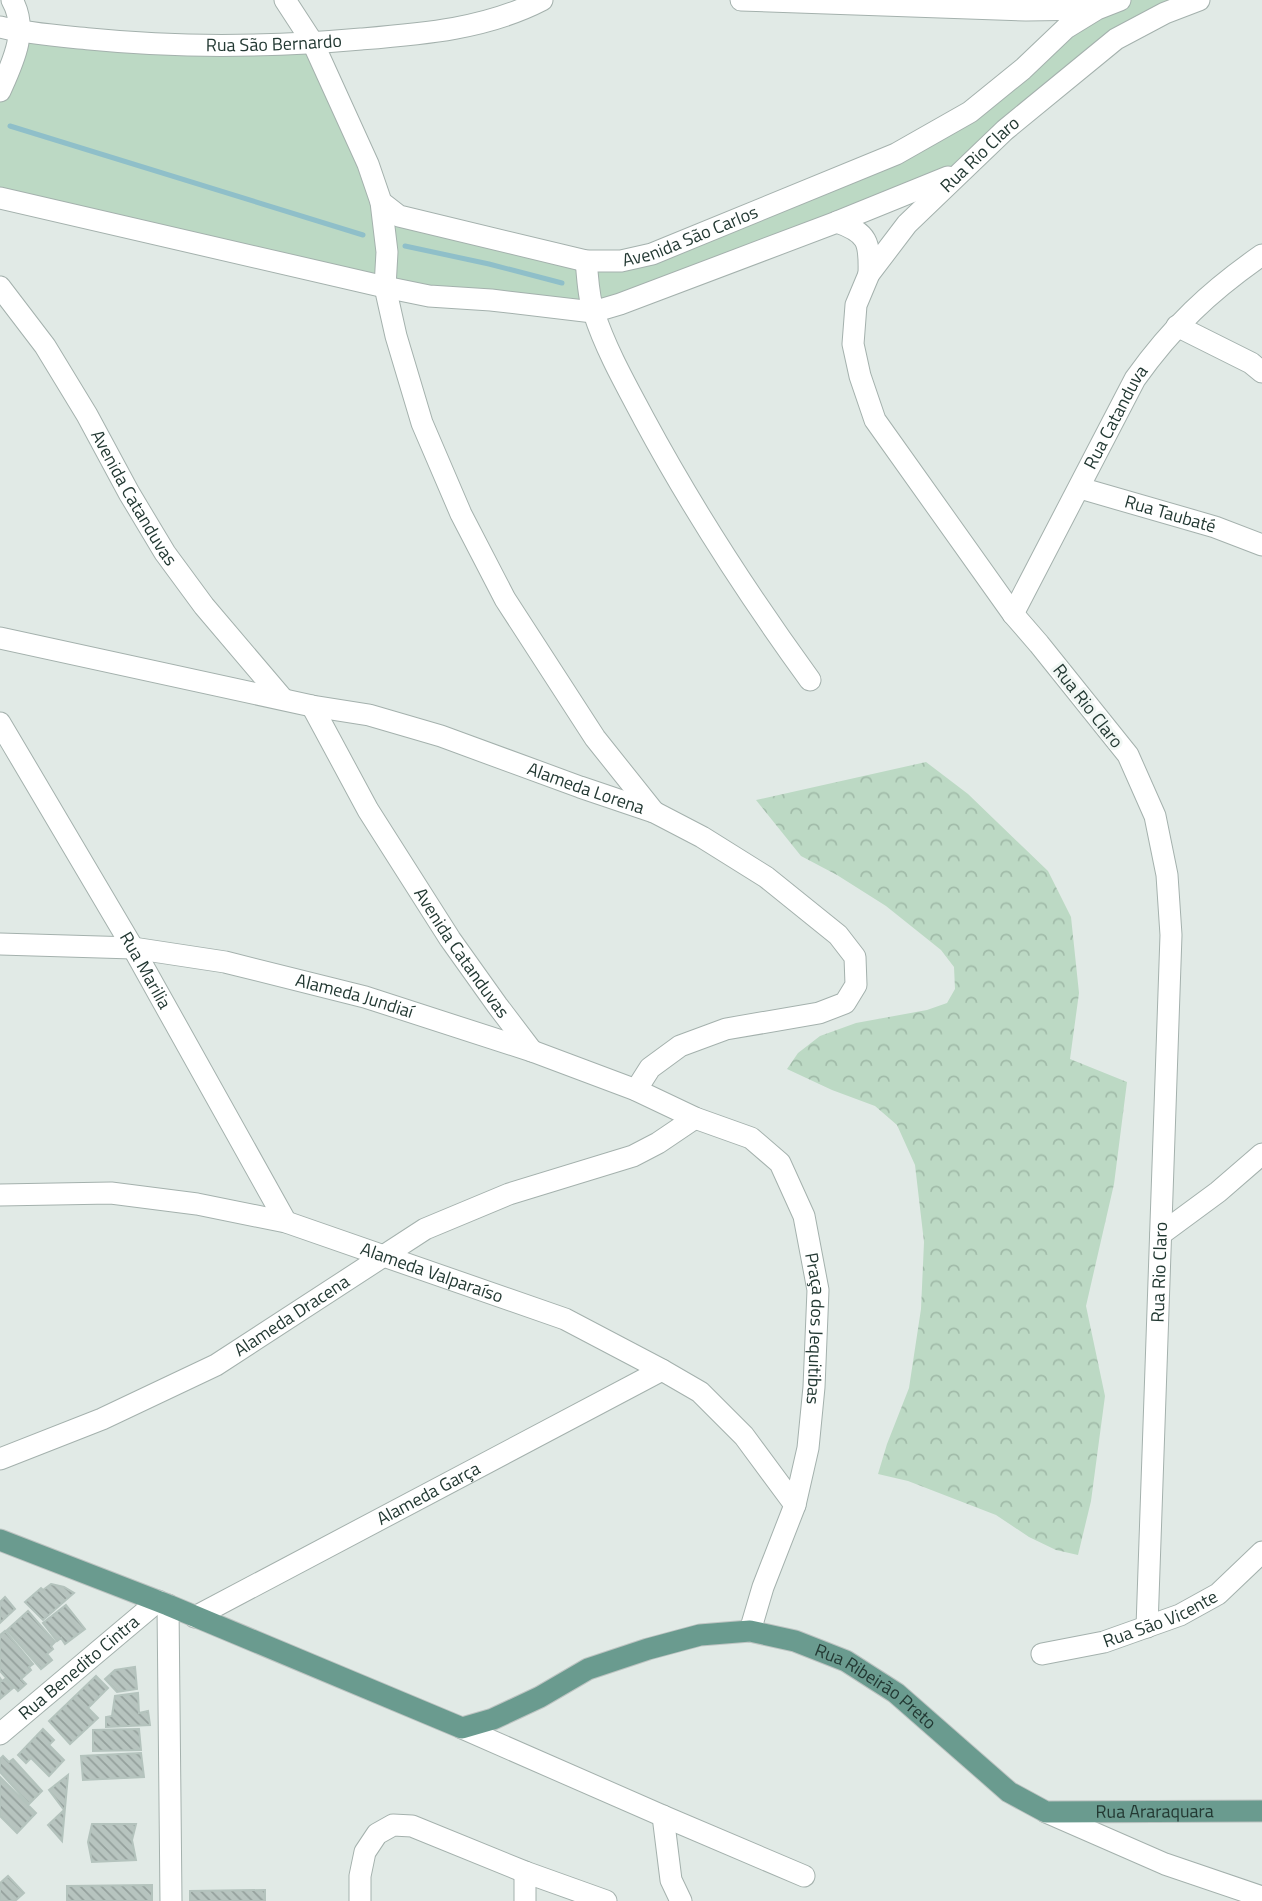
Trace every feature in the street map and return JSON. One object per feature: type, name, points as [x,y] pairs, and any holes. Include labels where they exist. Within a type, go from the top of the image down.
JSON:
[{"type":"main road","points":[[0,1540],[163,1603],[461,1728]]},
{"type":"main road","name":"Rua Ribeirão Preto","points":[[461,1728],[493,1719],[540,1697],[588,1669],[648,1648],[700,1635],[750,1631],[794,1641],[846,1661],[897,1693],[1010,1792],[1046,1812]]},
{"type":"main road","name":"Rua Araraquara","points":[[1046,1812],[1262,1811]]},
{"type":"street","points":[[0,91],[9,71],[10,29],[18,11],[12,0]]},
{"type":"street","points":[[285,0],[313,44],[368,164],[382,202],[387,252],[385,287],[396,336],[422,423],[467,527],[505,599],[595,738],[654,812]]},
{"type":"street","name":"Rua São Bernardo","points":[[10,29],[119,42],[209,46],[313,44],[445,31],[498,18],[542,0]]},
{"type":"street","points":[[741,0],[1026,10],[1097,9]]},
{"type":"street","name":"Avenida São Carlos","points":[[382,202],[399,216],[586,261],[621,261],[652,254],[896,154],[970,112],[1023,69],[1066,28],[1097,9],[1120,0]]},
{"type":"street","name":"Rua Rio Claro","points":[[1147,1627],[1171,935],[1167,875],[1154,816],[1128,755],[1013,614],[875,420],[860,376],[853,344],[856,305],[869,274],[907,223],[1005,130],[1116,39],[1165,13],[1199,0]]},
{"type":"street","points":[[1026,10],[1037,19],[1043,50]]},
{"type":"street","points":[[0,198],[429,296],[491,299],[593,312],[837,222],[962,171]]},
{"type":"street","points":[[837,222],[854,228],[865,239],[870,253],[869,274]]},
{"type":"street","name":"Rua Catanduva","points":[[1013,614],[1135,379],[1156,349],[1200,302],[1228,278],[1262,255]]},
{"type":"street","points":[[586,261],[593,312],[619,371],[665,459],[724,555],[810,680]]},
{"type":"street","name":"Avenida Catanduvas","points":[[0,287],[45,346],[165,553],[204,606],[283,699]]},
{"type":"street","points":[[1177,326],[1251,363],[1262,372]]},
{"type":"street","name":"Rua Taubaté","points":[[1080,488],[1215,527],[1262,545]]},
{"type":"street","name":"Alameda Lorena","points":[[0,638],[312,706],[369,715],[441,736],[654,812],[702,836],[766,877],[838,935],[855,957],[856,985],[845,1003],[819,1013],[726,1029],[680,1046],[650,1068],[636,1090]]},
{"type":"street","name":"Avenida Catanduvas","points":[[312,706],[368,810],[435,916],[532,1051]]},
{"type":"street","name":"Rua Marilia","points":[[0,723],[133,948],[286,1222]]},
{"type":"street","name":"Alameda Jundiaí","points":[[0,944],[133,948],[225,962],[365,998],[532,1051],[636,1090],[695,1118]]},
{"type":"street","name":"Alameda Dracena","points":[[0,1459],[102,1419],[216,1366],[425,1229],[509,1194],[633,1156],[695,1118]]},
{"type":"street","name":"Praça dos Jequitibas","points":[[695,1118],[751,1138],[780,1163],[804,1216],[818,1290],[814,1387],[808,1448],[795,1505],[750,1631]]},
{"type":"street","points":[[1161,1234],[1218,1192],[1262,1154]]},
{"type":"street","name":"Alameda Valparaíso","points":[[0,1195],[111,1193],[197,1204],[286,1222],[565,1319],[700,1392],[744,1436],[795,1505]]},
{"type":"street","name":"Alameda Garça","points":[[195,1617],[662,1370]]},
{"type":"street","name":"Rua São Vicente","points":[[1042,1654],[1104,1642],[1180,1615],[1218,1594],[1262,1552]]},
{"type":"street","points":[[163,1603],[171,1901]]},
{"type":"street","name":"Rua Benedito Cintra","points":[[0,1734],[163,1603]]},
{"type":"street","points":[[461,1728],[804,1875]]},
{"type":"street","name":"Rua Ribeirão Preto","points":[[1046,1812],[1165,1864],[1262,1897]]},
{"type":"street","points":[[663,1816],[671,1880],[681,1901]]},
{"type":"street","points":[[360,1901],[360,1876],[365,1852],[377,1834],[393,1825],[412,1826],[524,1872],[606,1901]]},
{"type":"street","points":[[524,1872],[525,1901]]},
{"type":"green space","points":[[1120,0],[1199,0],[1165,13],[962,171],[620,304],[491,300],[0,198],[0,91],[21,32],[313,43],[381,201],[621,261],[896,154]]},
{"type":"green space","points":[[926,762],[968,794],[1048,871],[1071,917],[1079,993],[1070,1059],[1127,1082],[1114,1184],[1086,1306],[1105,1396],[1091,1501],[1078,1555],[1056,1550],[1029,1537],[996,1515],[908,1481],[878,1474],[909,1388],[921,1309],[924,1242],[915,1165],[897,1125],[875,1106],[787,1069],[798,1053],[820,1036],[856,1023],[927,1010],[947,1003],[955,989],[954,967],[941,950],[886,906],[801,856],[756,800]]},
{"type":"building","points":[[51,1584],[74,1593],[43,1620],[25,1602],[41,1588],[43,1590]]},
{"type":"building","points":[[5,1597],[15,1609],[0,1623],[0,1602]]},
{"type":"building","points":[[66,1605],[85,1629],[65,1644],[61,1638],[57,1641],[43,1623]]},
{"type":"building","points":[[28,1611],[55,1642],[51,1646],[53,1649],[47,1654],[52,1660],[41,1669],[7,1630]]},
{"type":"building","points":[[5,1631],[33,1664],[29,1667],[31,1670],[21,1679],[26,1684],[18,1691],[0,1671],[0,1635]]},
{"type":"building","points":[[135,1667],[137,1689],[117,1692],[105,1679],[115,1670]]},
{"type":"building","points":[[96,1676],[108,1688],[88,1708],[98,1718],[70,1744],[49,1721]]},
{"type":"building","points":[[0,1678],[2,1681],[5,1679],[13,1688],[0,1699]]},
{"type":"building","points":[[138,1693],[139,1713],[148,1711],[150,1725],[106,1727],[106,1717],[112,1716],[115,1696]]},
{"type":"building","points":[[43,1729],[54,1740],[49,1745],[64,1760],[49,1776],[31,1758],[26,1763],[18,1755]]},
{"type":"building","points":[[139,1729],[141,1750],[93,1751],[93,1730]]},
{"type":"building","points":[[141,1753],[144,1777],[83,1780],[81,1756]]},
{"type":"building","points":[[3,1756],[9,1762],[13,1759],[42,1791],[29,1804],[0,1772],[0,1759]]},
{"type":"building","points":[[68,1775],[62,1841],[48,1825],[64,1810],[49,1790]]},
{"type":"building","points":[[0,1777],[36,1813],[17,1833],[0,1816]]},
{"type":"building","points":[[92,1824],[136,1824],[132,1840],[136,1860],[92,1862],[88,1842]]},
{"type":"building","points":[[8,1876],[24,1893],[15,1901],[0,1901],[0,1883]]},
{"type":"building","points":[[152,1885],[152,1901],[67,1901],[67,1886]]},
{"type":"building","points":[[265,1890],[265,1901],[190,1901],[190,1891]]},
{"type":"waterway","points":[[10,126],[363,235]]},
{"type":"waterway","points":[[405,246],[562,283]]}]
